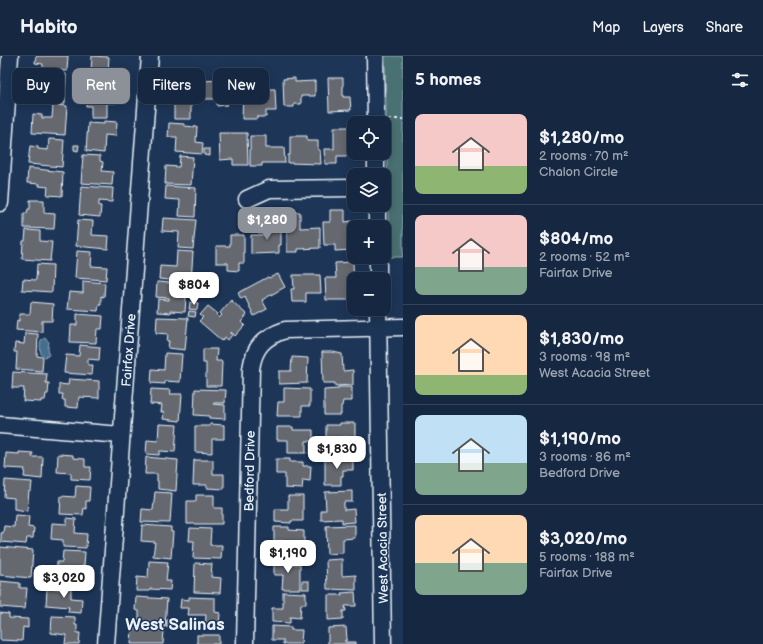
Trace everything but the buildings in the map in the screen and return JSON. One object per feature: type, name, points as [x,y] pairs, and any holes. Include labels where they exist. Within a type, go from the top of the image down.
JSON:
[{"type":"street","points":[[0,203],[10,56]]},
{"type":"street","name":"Fairfax Drive","points":[[106,644],[150,56]]},
{"type":"street","points":[[375,56],[376,116]]},
{"type":"street","points":[[246,199],[269,190],[347,188]]},
{"type":"street","name":"West Acacia Street","points":[[378,316],[384,644]]},
{"type":"street","name":"Bedford Drive","points":[[245,644],[252,361],[259,346],[270,336],[285,330],[403,327]]},
{"type":"street","points":[[0,425],[121,435]]},
{"type":"green space","points":[[385,56],[403,56],[403,257],[391,257],[391,220],[388,220],[388,212],[391,212],[391,168],[387,168],[387,160],[391,160],[391,116],[386,116]]},
{"type":"water","points":[[45,338],[49,342],[49,354],[45,357],[41,354],[40,346],[41,340]]},
{"type":"district","name":"West Salinas","points":[[175,624]]}]
